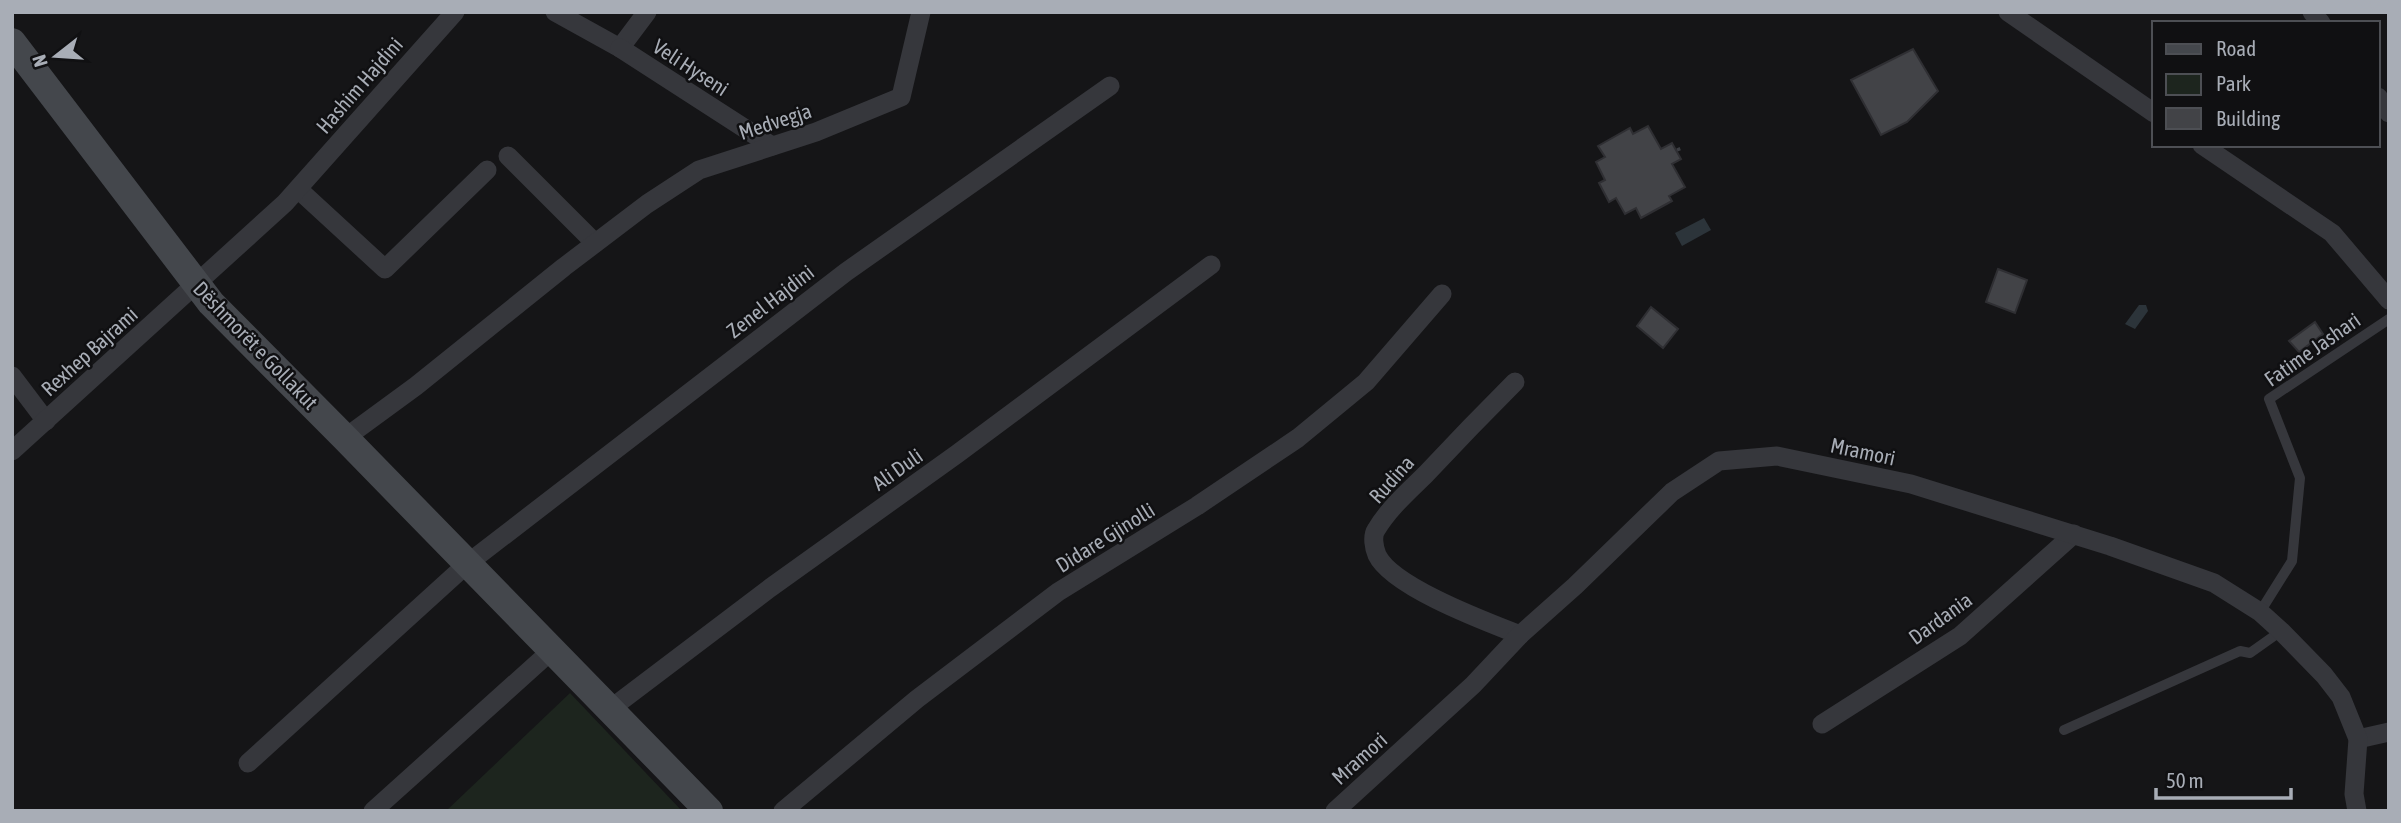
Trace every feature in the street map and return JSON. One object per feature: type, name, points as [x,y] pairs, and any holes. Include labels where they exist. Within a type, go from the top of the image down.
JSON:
[{"type":"street","name":"Hashim Hajdini","points":[[197,285],[298,188],[455,12]]},
{"type":"street","name":"Veli Hyseni","points":[[555,12],[620,48],[772,146]]},
{"type":"street","name":"Veli Hyseni","points":[[620,48],[648,12]]},
{"type":"street","name":"Medvegja","points":[[345,438],[646,204],[699,170],[816,132],[901,97],[921,12]]},
{"type":"street","points":[[2008,12],[2152,112]]},
{"type":"street","name":"Dëshmorët e Gollakut","points":[[12,43],[211,303],[709,811]]},
{"type":"street","name":"Zenel Hajdini","points":[[467,564],[846,272],[1110,86]]},
{"type":"street","points":[[2205,147],[2332,233],[2389,300]]},
{"type":"street","points":[[508,156],[595,243]]},
{"type":"street","points":[[298,188],[385,269],[487,170]]},
{"type":"street","name":"Ali Duli","points":[[609,710],[770,587],[957,454],[1211,265]]},
{"type":"street","name":"Rexhep Bajrami","points":[[12,451],[197,285]]},
{"type":"street","name":"Didare Gjinolli","points":[[783,811],[917,699],[1058,592],[1197,506],[1298,438],[1366,382],[1442,294]]},
{"type":"street","points":[[12,376],[46,421]]},
{"type":"street","name":"Rudina","points":[[1515,382],[1393,507],[1374,532],[1374,544],[1377,556],[1391,572],[1413,586],[1466,613],[1520,635]]},
{"type":"street","name":"Mramori","points":[[1335,811],[1473,685],[1520,635],[1672,492],[1719,461],[1777,456],[1911,484],[2074,534],[2214,583],[2260,612],[2324,675],[2341,697],[2358,738],[2354,794],[2357,811]]},
{"type":"street","name":"Dardania","points":[[1822,723],[1960,636],[2074,534]]},
{"type":"street","points":[[248,762],[467,564]]},
{"type":"street","points":[[373,811],[551,651]]},
{"type":"street","points":[[2358,738],[2389,733]]},
{"type":"lane","name":"Fatime Jashari","points":[[2260,612],[2292,561],[2300,478],[2269,398],[2389,319]]},
{"type":"lane","points":[[2064,730],[2240,650],[2250,653],[2281,631]]},
{"type":"green space","points":[[570,693],[682,811],[446,811]]},
{"type":"shaded area","points":[[1704,218],[1711,230],[1682,246],[1675,233]]},
{"type":"shaded area","points":[[2139,305],[2146,305],[2148,311],[2135,329],[2125,324]]},
{"type":"building","points":[[1913,49],[1938,91],[1907,122],[1881,135],[1851,80]]},
{"type":"building","points":[[1648,126],[1661,149],[1672,143],[1681,159],[1672,164],[1685,187],[1669,196],[1672,201],[1641,218],[1636,208],[1625,214],[1616,198],[1609,202],[1599,183],[1605,180],[1596,162],[1605,157],[1598,146],[1630,128],[1633,134]]},
{"type":"building","points":[[1998,269],[2027,280],[2015,313],[1986,302]]},
{"type":"building","points":[[1651,307],[1678,329],[1663,348],[1637,326]]},
{"type":"building","points":[[2315,322],[2323,334],[2299,352],[2289,341]]}]
